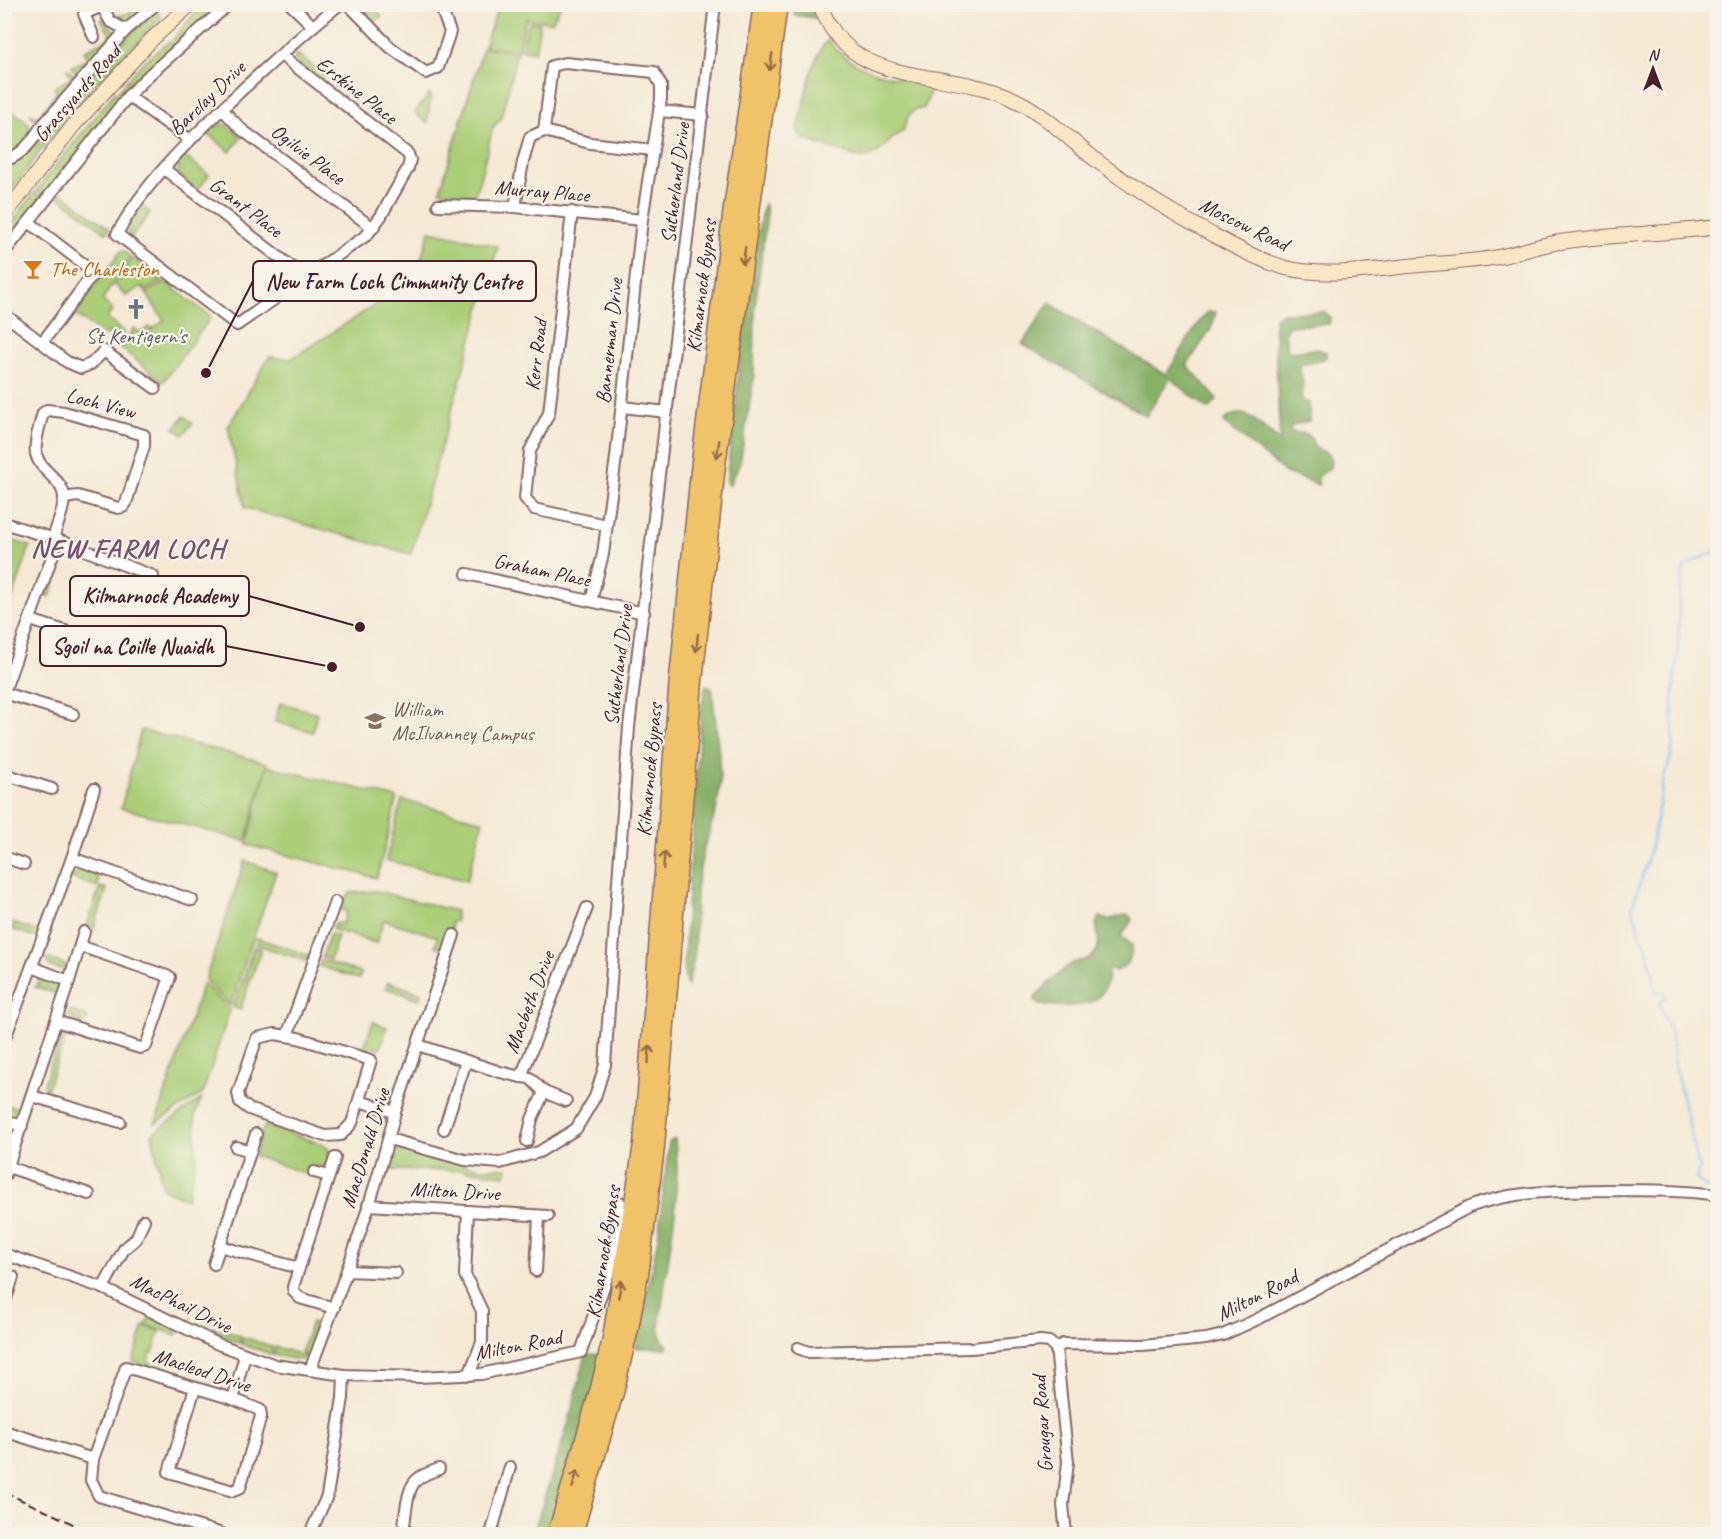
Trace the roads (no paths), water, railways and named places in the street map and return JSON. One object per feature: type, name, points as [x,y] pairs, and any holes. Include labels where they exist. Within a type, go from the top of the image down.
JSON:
[{"type":"highway","points":[[757,4],[760,27]]},
{"type":"highway","name":"Kilmarnock Bypass","points":[[558,1534],[611,1343],[643,1144],[674,746],[700,473],[733,208],[760,27],[775,5]]},
{"type":"highway","name":"Kilmarnock Bypass","points":[[573,1534],[615,1389],[629,1328],[641,1257],[655,1148],[693,681],[716,465],[775,5]]},
{"type":"street","points":[[4,161],[14,158],[30,144],[41,127],[126,30],[156,4]]},
{"type":"street","name":"Grassyards Road","points":[[7,209],[73,126],[152,39],[191,4]]},
{"type":"street","points":[[4,253],[128,96],[229,4]]},
{"type":"street","points":[[290,4],[312,26]]},
{"type":"street","name":"Barclay Drive","points":[[304,279],[237,325],[117,234],[164,169],[189,140],[312,26],[340,4]]},
{"type":"street","points":[[348,4],[390,47],[426,73],[438,68],[450,32],[441,8],[443,4]]},
{"type":"street","name":"Sutherland Drive","points":[[389,1139],[465,1160],[500,1163],[539,1152],[576,1129],[595,1097],[605,1065],[629,727],[715,4]]},
{"type":"street","name":"Moscow Road","points":[[820,4],[836,36],[858,57],[887,68],[1008,96],[1041,115],[1096,160],[1150,198],[1215,236],[1285,268],[1333,272],[1456,262],[1501,257],[1546,244],[1602,236],[1718,227]]},
{"type":"street","points":[[94,37],[84,14],[102,6],[110,21],[126,30]]},
{"type":"street","name":"Erskine Place","points":[[281,55],[409,156],[408,168],[373,228]]},
{"type":"street","name":"Bannerman Drive","points":[[544,130],[552,66],[565,63],[654,72],[661,85],[642,220],[622,407],[603,554],[591,601]]},
{"type":"street","points":[[128,96],[189,140]]},
{"type":"street","name":"Ogilvie Place","points":[[222,109],[241,129],[373,228]]},
{"type":"street","points":[[659,111],[703,115]]},
{"type":"street","points":[[515,207],[530,137],[544,130],[590,143],[653,150]]},
{"type":"street","name":"Grant Place","points":[[164,169],[297,271],[304,279]]},
{"type":"street","name":"Murray Place","points":[[438,205],[515,207],[642,220]]},
{"type":"street","name":"Kerr Road","points":[[572,212],[549,413],[530,450],[525,498],[534,509],[606,525]]},
{"type":"street","points":[[29,222],[86,266],[92,275],[42,343]]},
{"type":"street","points":[[304,279],[358,242],[373,228]]},
{"type":"street","points":[[4,314],[67,362],[81,368],[91,364],[104,351],[155,388]]},
{"type":"street","points":[[622,407],[667,412]]},
{"type":"street","name":"Loch View","points":[[47,410],[64,412],[144,435],[144,446],[123,507],[118,508],[78,496],[64,498],[54,477],[41,465],[36,456],[43,413],[47,410]]},
{"type":"street","points":[[64,498],[56,539],[4,692],[73,714]]},
{"type":"street","points":[[4,523],[56,539],[153,576]]},
{"type":"street","name":"Graham Place","points":[[467,574],[644,613]]},
{"type":"street","points":[[30,620],[103,643]]},
{"type":"street","points":[[4,774],[52,789]]},
{"type":"street","points":[[4,1041],[72,858],[94,789]]},
{"type":"street","points":[[4,857],[24,864]]},
{"type":"street","points":[[72,858],[192,900]]},
{"type":"street","points":[[287,1036],[335,903]]},
{"type":"street","name":"Macbeth Drive","points":[[418,1045],[521,1077],[587,908]]},
{"type":"street","points":[[84,932],[7,1171],[89,1194]]},
{"type":"street","name":"MacDonald Drive","points":[[310,1370],[347,1271],[389,1139],[395,1112],[454,935]]},
{"type":"street","points":[[56,1021],[140,1048],[146,1046],[170,977],[80,946]]},
{"type":"street","points":[[32,967],[69,981]]},
{"type":"street","points":[[275,1034],[287,1036],[371,1060],[352,1123],[341,1135],[325,1136],[249,1109],[240,1101],[238,1093],[257,1038],[275,1034]]},
{"type":"street","points":[[444,1129],[466,1061]]},
{"type":"street","points":[[521,1077],[530,1078],[544,1092],[566,1101]]},
{"type":"street","points":[[527,1141],[532,1119],[544,1092]]},
{"type":"street","points":[[32,1096],[120,1122]]},
{"type":"street","points":[[359,1101],[395,1112]]},
{"type":"street","points":[[4,1120],[22,1126]]},
{"type":"street","points":[[214,1263],[256,1134]]},
{"type":"street","points":[[236,1147],[250,1151]]},
{"type":"street","points":[[334,1308],[297,1295],[294,1292],[294,1283],[335,1158]]},
{"type":"street","points":[[314,1172],[329,1176]]},
{"type":"street","name":"Milton Road","points":[[798,1348],[809,1352],[961,1349],[1040,1341],[1049,1342],[1056,1348],[1063,1344],[1158,1345],[1223,1335],[1258,1319],[1469,1207],[1489,1200],[1529,1194],[1586,1191],[1665,1190],[1718,1195]]},
{"type":"street","name":"Milton Road","points":[[344,1375],[419,1377],[481,1374],[581,1352],[611,1266],[620,1202]]},
{"type":"street","name":"Milton Drive","points":[[368,1205],[543,1216],[536,1272]]},
{"type":"street","points":[[468,1211],[465,1275],[482,1311],[482,1342],[469,1375]]},
{"type":"street","points":[[103,1288],[124,1249],[136,1239],[144,1220]]},
{"type":"street","points":[[219,1246],[299,1268]]},
{"type":"street","name":"MacPhail Drive","points":[[4,1254],[103,1288],[245,1355],[275,1365],[344,1375]]},
{"type":"street","points":[[347,1271],[396,1273]]},
{"type":"street","points":[[4,1305],[13,1277]]},
{"type":"street","name":"Grougar Road","points":[[1056,1348],[1068,1462],[1063,1505],[1066,1534]]},
{"type":"street","points":[[233,1399],[245,1355]]},
{"type":"street","name":"Macleod Drive","points":[[93,1459],[126,1366],[233,1399],[260,1410],[261,1416],[240,1488],[233,1491],[169,1472],[195,1388]]},
{"type":"street","points":[[310,1534],[327,1496],[343,1398],[344,1375]]},
{"type":"street","points":[[4,1431],[93,1459],[91,1480],[99,1496],[222,1534]]},
{"type":"street","points":[[491,1534],[510,1467]]},
{"type":"street","points":[[403,1534],[410,1491],[415,1482],[439,1469]]},
{"type":"waterway","points":[[1718,550],[1684,568],[1673,698],[1671,757],[1665,773],[1651,848],[1632,908],[1639,934],[1647,945],[1654,988],[1666,996],[1659,1003],[1671,1034],[1675,1066],[1699,1169],[1696,1179],[1705,1187],[1718,1189]]},
{"type":"railway","points":[[4,1492],[92,1534]]},
{"type":"place","name":"The Charleston","points":[[33,269]]},
{"type":"place","name":"St Kentigern's","points":[[136,309]]},
{"type":"place","name":"New Farm Loch Cimmunity Centre","points":[[206,373]]},
{"type":"place","name":"Kilmarnock Academy","points":[[360,627]]},
{"type":"place","name":"Sgoil na Coille Nuaidh","points":[[332,667]]},
{"type":"place","name":"William McIlvanney Campus","points":[[375,721]]},
{"type":"district","name":"NEW FARM LOCH","points":[[128,548]]}]
